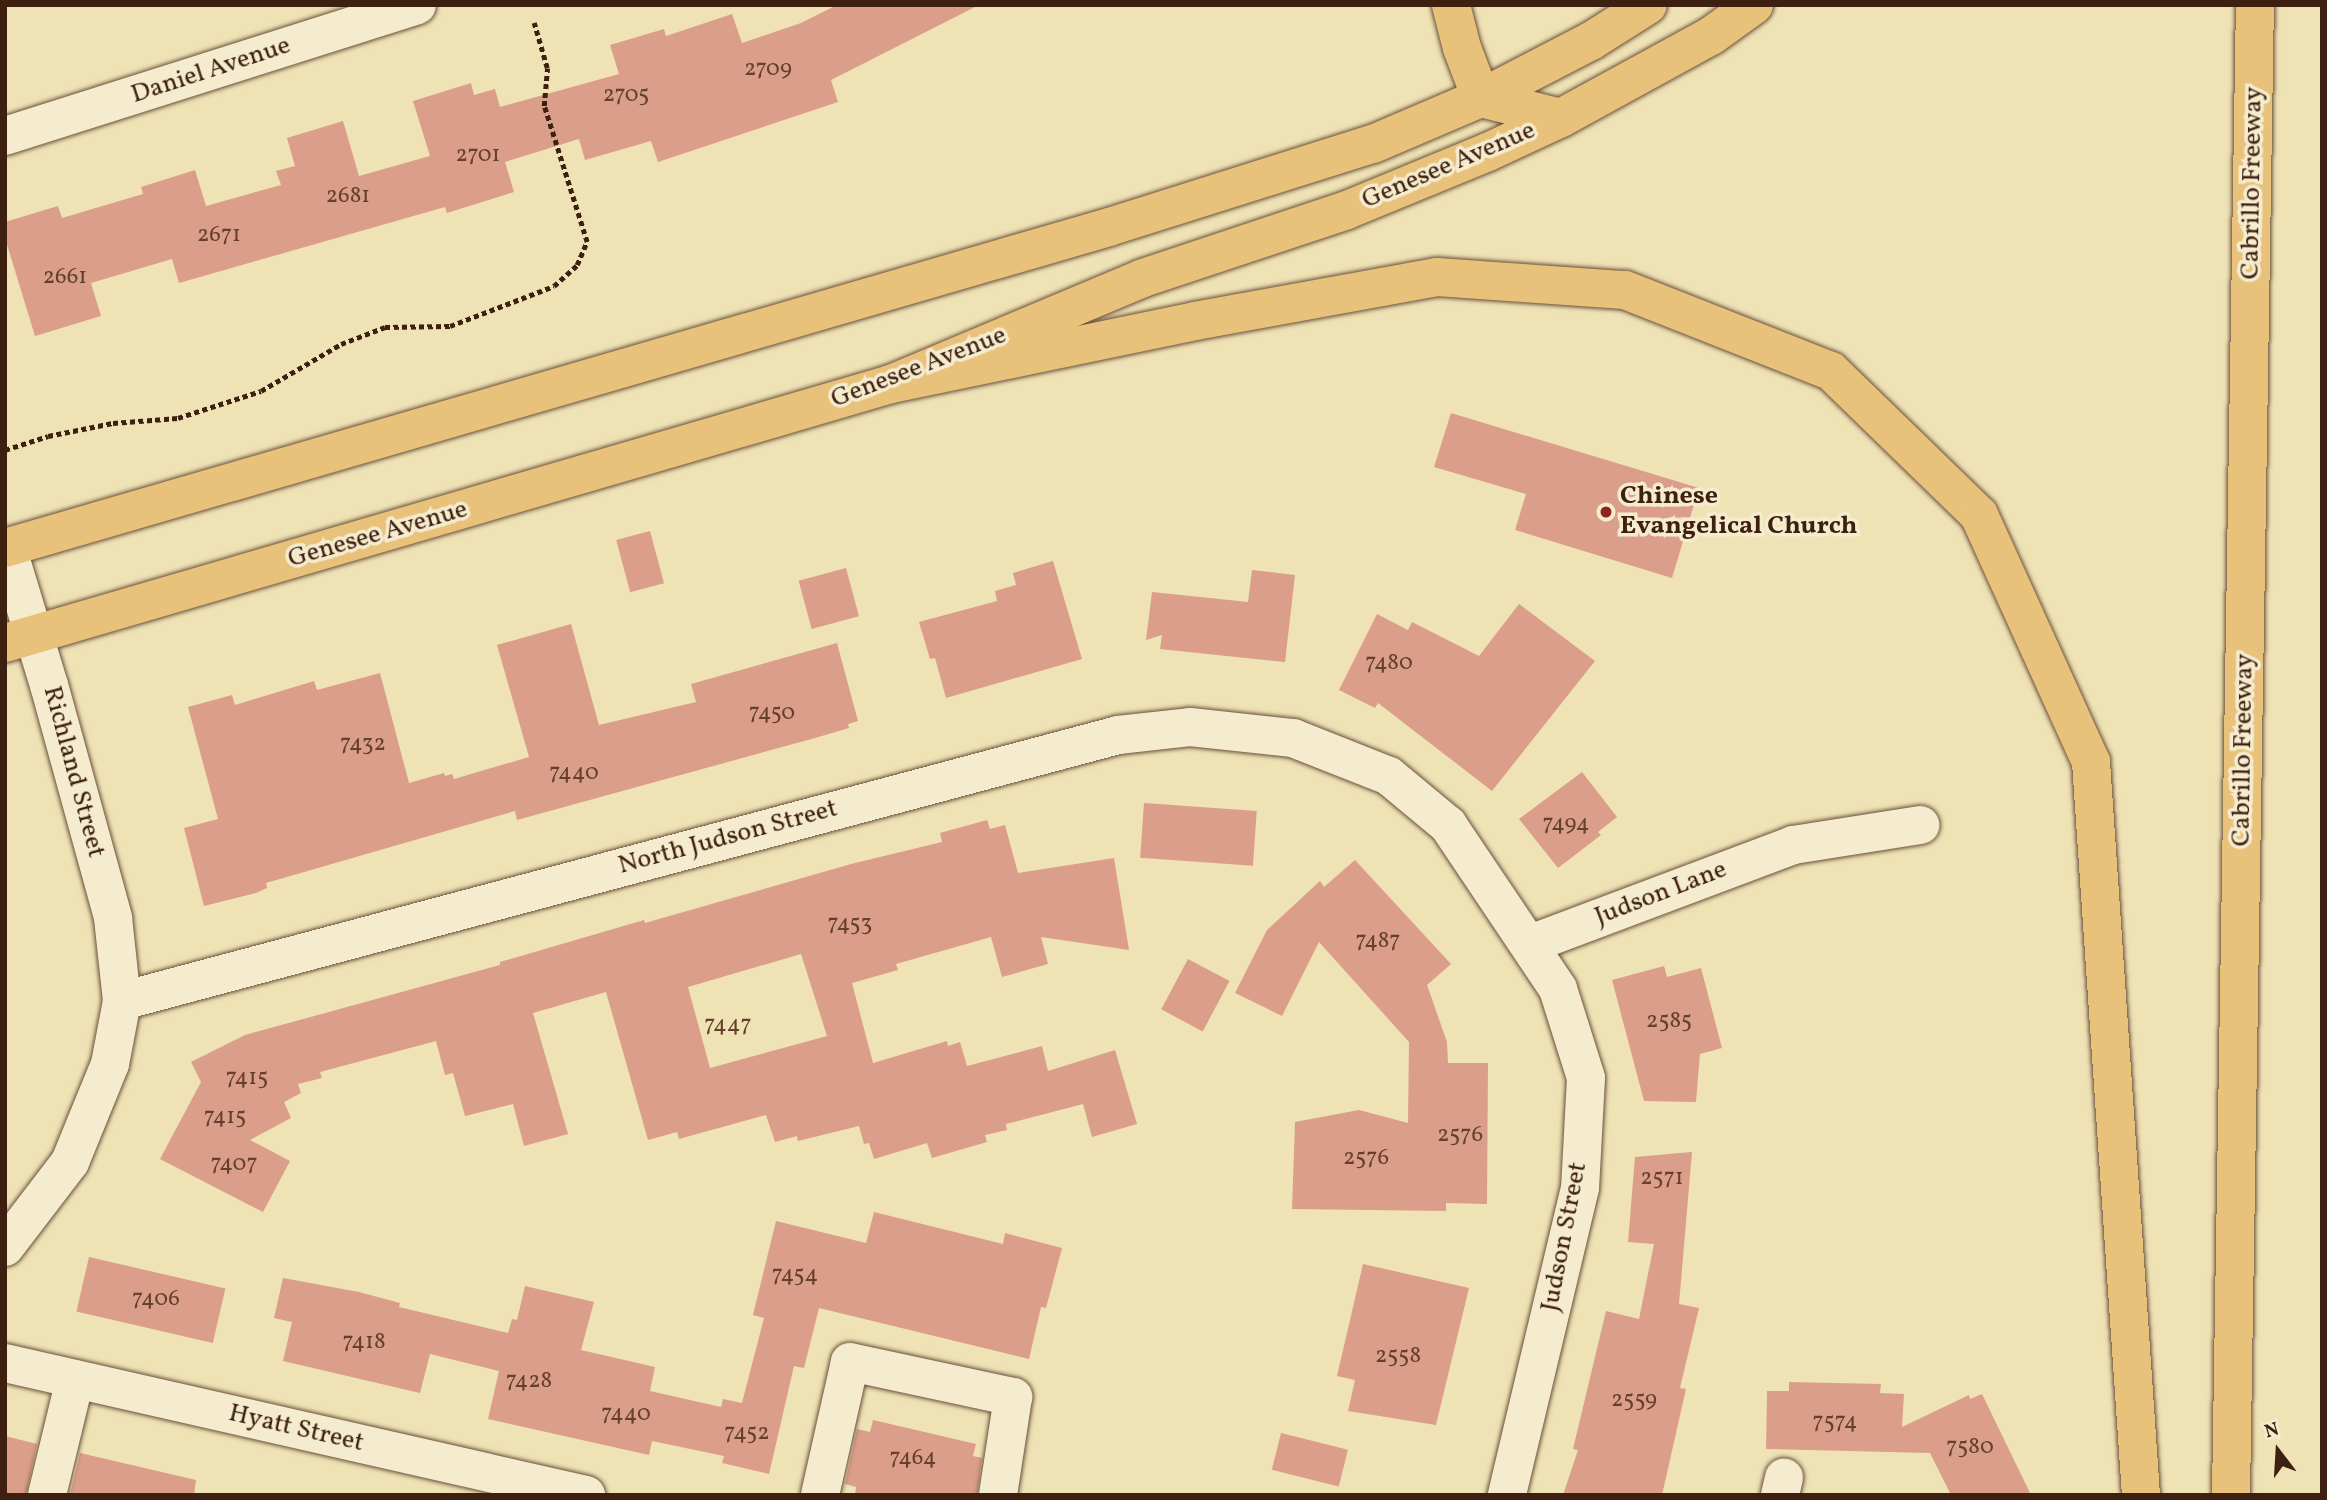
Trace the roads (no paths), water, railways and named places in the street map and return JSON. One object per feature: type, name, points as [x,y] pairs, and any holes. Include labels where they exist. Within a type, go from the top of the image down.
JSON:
[{"type":"main road","points":[[1451,5],[1462,48],[1481,98],[1561,118]]},
{"type":"main road","name":"Genesee Avenue","points":[[6,548],[1110,228],[1373,145],[1481,98],[1591,41],[1648,5]]},
{"type":"main road","name":"Genesee Avenue","points":[[20,639],[891,384],[1143,278],[1347,210],[1488,152],[1561,118],[1711,36],[1754,5]]},
{"type":"main road","name":"Cabrillo Freeway","points":[[2231,1495],[2255,5]]},
{"type":"main road","points":[[891,384],[1195,321],[1437,277],[1625,289],[1831,371],[1979,515],[2091,762],[2141,1495]]},
{"type":"street","name":"Daniel Avenue","points":[[5,136],[418,5]]},
{"type":"street","name":"Richland Street","points":[[6,548],[20,639],[113,918],[122,1001]]},
{"type":"street","name":"North Judson Street","points":[[122,1001],[1118,735],[1190,727],[1293,737],[1389,776],[1448,825],[1530,944]]},
{"type":"street","name":"Judson Lane","points":[[1530,944],[1793,845],[1920,825]]},
{"type":"street","name":"Judson Street","points":[[1507,1495],[1580,1188],[1586,1078],[1558,989],[1530,944]]},
{"type":"street","points":[[5,1247],[69,1162],[110,1064],[122,1001]]},
{"type":"street","points":[[820,1495],[850,1362],[1013,1397],[998,1495]]},
{"type":"street","name":"Hyatt Street","points":[[5,1363],[586,1495]]},
{"type":"street","points":[[47,1495],[75,1379]]},
{"type":"place","name":"Chinese Evangelical Church","points":[[1606,512]]}]
